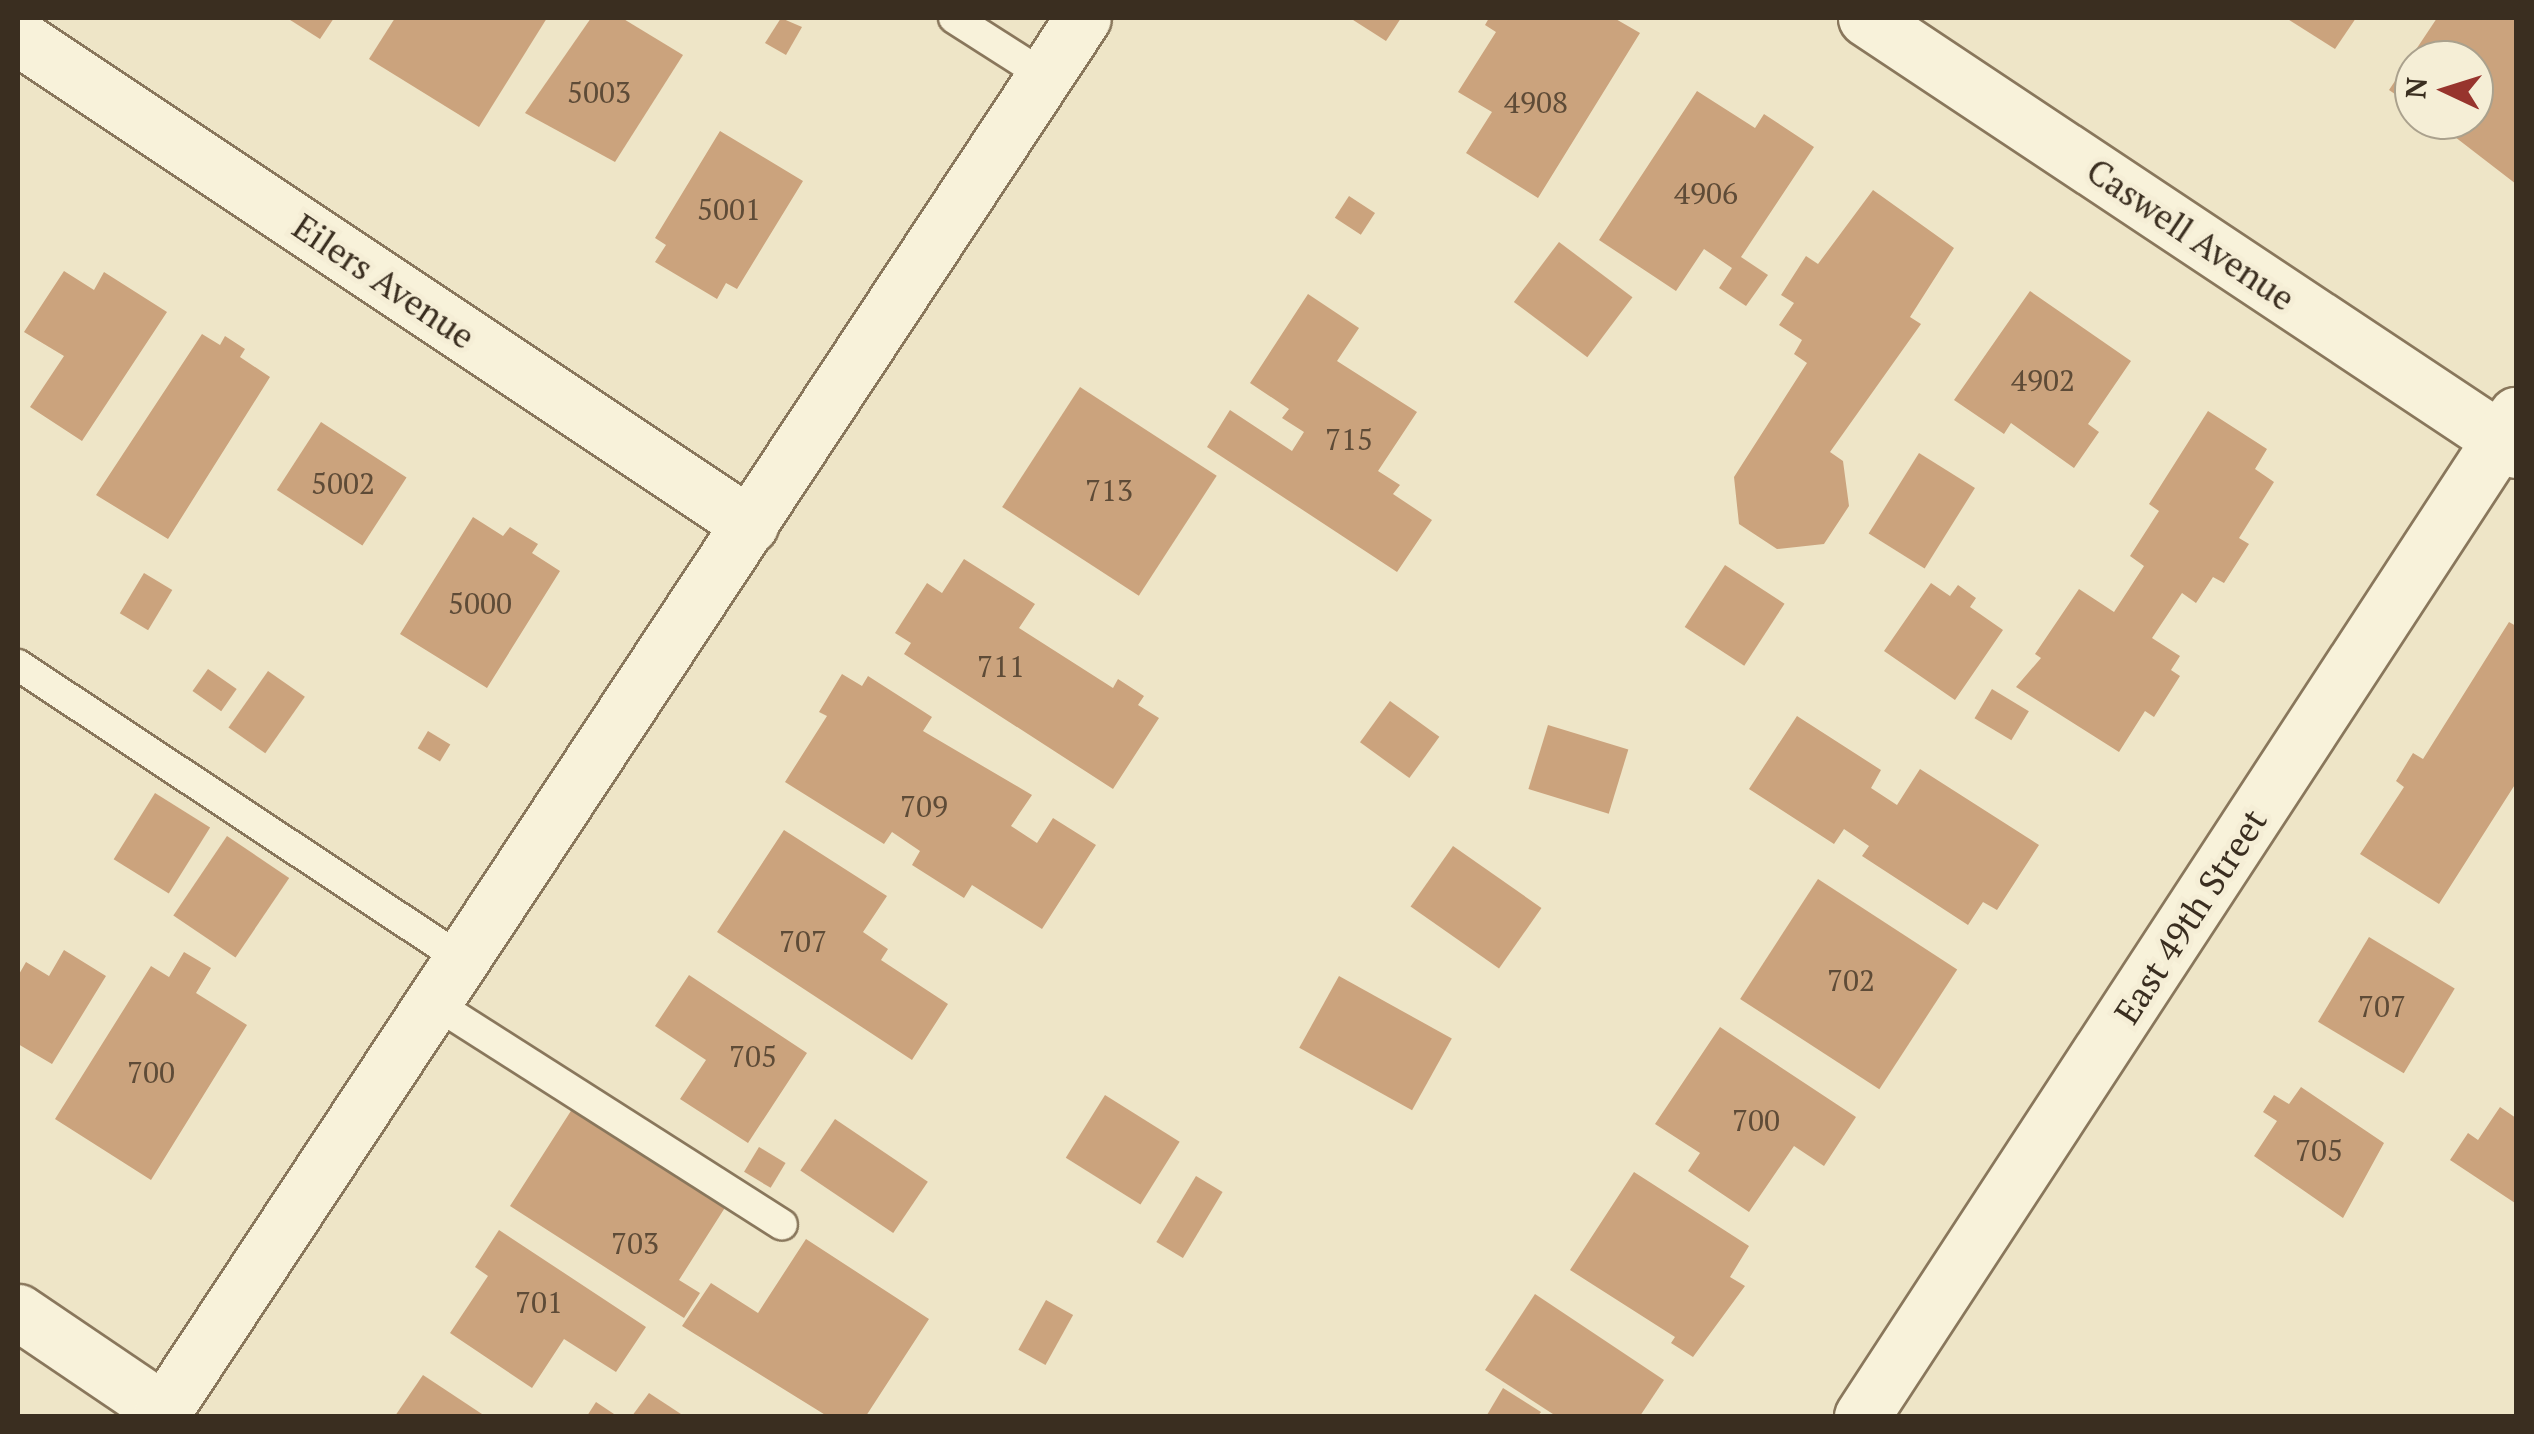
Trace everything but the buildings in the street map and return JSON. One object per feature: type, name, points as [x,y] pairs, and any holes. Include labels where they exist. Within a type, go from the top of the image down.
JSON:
[{"type":"street","points":[[18,1312],[162,1414],[1083,18]]},
{"type":"street","name":"Caswell Avenue","points":[[1866,18],[2511,435]]},
{"type":"street","name":"Eilers Avenue","points":[[18,37],[750,525]]},
{"type":"street","name":"East 49th Street","points":[[1862,1416],[2511,435]]},
{"type":"lane","points":[[954,18],[1044,76]]},
{"type":"lane","points":[[18,665],[782,1225]]}]
